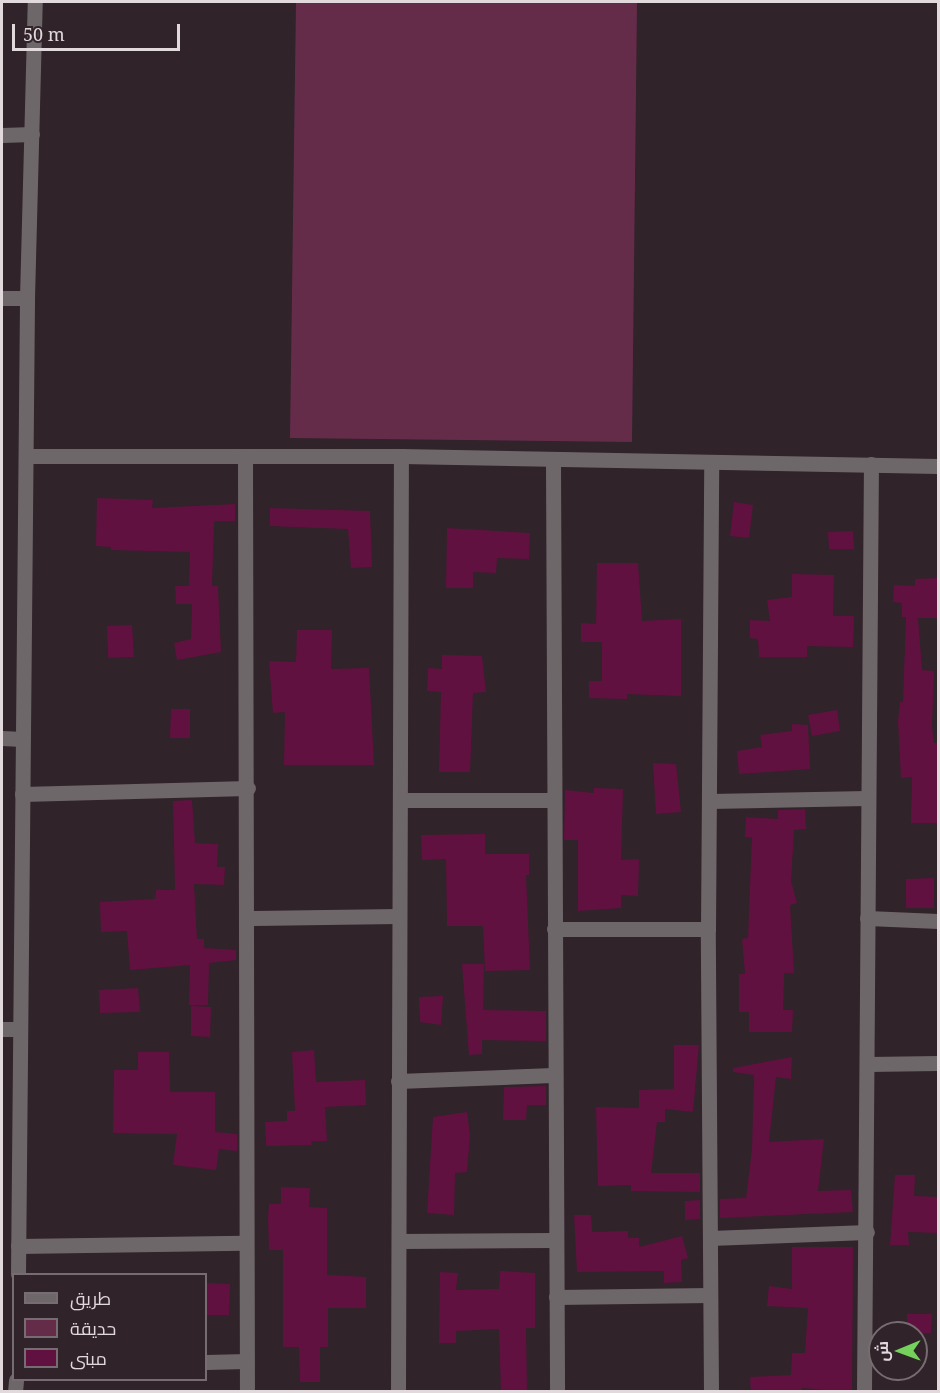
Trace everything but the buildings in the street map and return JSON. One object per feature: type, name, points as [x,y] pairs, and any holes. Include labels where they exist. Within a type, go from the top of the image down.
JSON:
[{"type":"street","points":[[18,1273],[27,298],[35,2]]},
{"type":"street","points":[[2,135],[32,134]]},
{"type":"street","points":[[2,298],[27,298]]},
{"type":"street","points":[[26,456],[401,456],[553,462],[939,466]]},
{"type":"street","points":[[246,456],[248,788],[244,1243],[247,1392]]},
{"type":"street","points":[[398,1392],[401,456]]},
{"type":"street","points":[[553,462],[553,1075],[557,1392]]},
{"type":"street","points":[[711,464],[708,929],[711,1392]]},
{"type":"street","points":[[864,1392],[871,464]]},
{"type":"street","points":[[2,738],[22,739]]},
{"type":"street","points":[[22,794],[248,788]]},
{"type":"street","points":[[709,801],[867,798]]},
{"type":"street","points":[[400,800],[554,800]]},
{"type":"street","points":[[247,918],[398,916]]},
{"type":"street","points":[[867,918],[939,921]]},
{"type":"street","points":[[554,929],[708,929]]},
{"type":"street","points":[[2,1029],[20,1029]]},
{"type":"street","points":[[868,1064],[939,1063]]},
{"type":"street","points":[[398,1081],[553,1075]]},
{"type":"street","points":[[710,1238],[867,1232]]},
{"type":"street","points":[[399,1241],[555,1240]]},
{"type":"street","points":[[18,1246],[244,1243]]},
{"type":"street","points":[[556,1297],[710,1295]]},
{"type":"street","points":[[207,1362],[246,1361]]},
{"type":"green space","points":[[296,2],[637,2],[632,442],[290,438]]}]
